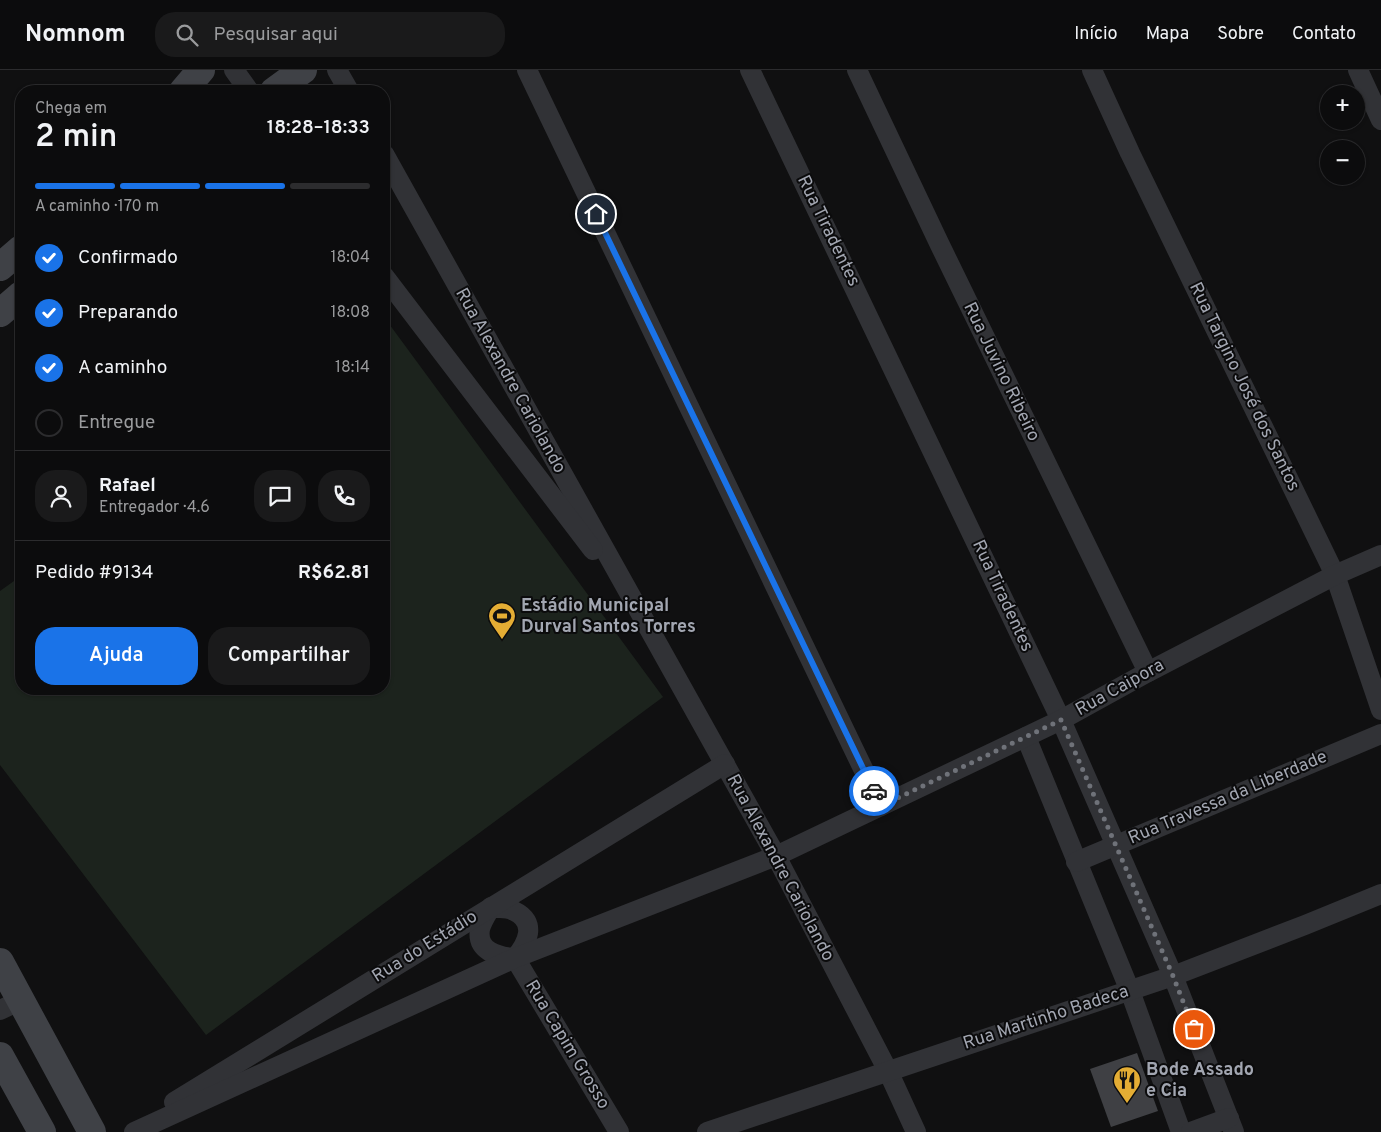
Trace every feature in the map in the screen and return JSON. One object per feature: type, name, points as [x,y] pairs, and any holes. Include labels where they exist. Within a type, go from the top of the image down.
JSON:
[{"type":"main road","points":[[188,85],[201,70]]},
{"type":"main road","points":[[282,85],[303,70]]},
{"type":"main road","points":[[0,267],[15,254]]},
{"type":"main road","points":[[0,313],[15,300]]},
{"type":"main road","points":[[0,962],[11,1005],[92,1132]]},
{"type":"main road","points":[[0,1056],[42,1132]]},
{"type":"street","points":[[234,70],[245,85]]},
{"type":"street","points":[[337,70],[346,85]]},
{"type":"street","points":[[527,70],[881,806]]},
{"type":"street","name":"Rua Tiradentes","points":[[750,70],[1061,720],[1173,976],[1231,1125]]},
{"type":"street","name":"Rua Juvino Ribeiro","points":[[857,70],[1148,672]]},
{"type":"street","name":"Rua Targino José dos Santos","points":[[1092,70],[1130,153],[1335,575],[1381,710]]},
{"type":"street","points":[[1358,70],[1381,120]]},
{"type":"street","name":"Rua Alexandre Cariolando","points":[[390,165],[776,856],[888,1071],[916,1132]]},
{"type":"street","name":"Rua Alexandre Cariolando","points":[[390,284],[637,607]]},
{"type":"street","name":"Rua Caipora","points":[[776,856],[1061,720],[1148,672],[1335,575],[1381,555]]},
{"type":"street","name":"Rua Travessa da Liberdade","points":[[1076,862],[1381,734]]},
{"type":"street","points":[[1026,737],[1130,991],[1181,1132]]},
{"type":"street","name":"Rua do Estádio","points":[[125,1132],[725,764]]},
{"type":"street","points":[[134,1132],[515,958],[776,856]]},
{"type":"street","name":"Rua Martinho Badeca","points":[[707,1132],[1173,976],[1381,894]]},
{"type":"street","points":[[490,907],[515,911],[526,921],[528,936],[526,944],[515,958],[497,956],[490,952],[480,939],[480,930],[490,907]]},
{"type":"street","name":"Rua Capim Grosso","points":[[515,958],[619,1132]]},
{"type":"street","points":[[1191,1132],[1231,1125]]},
{"type":"shaded area","name":"Estádio Municipal Durval Santos Torres","points":[[390,325],[663,697],[206,1035],[0,765],[0,591],[15,580],[15,695],[390,695]]},
{"type":"building","points":[[1137,1053],[1158,1111],[1111,1127],[1090,1069]]},
{"type":"way so far","points":[[874,791],[881,806],[1061,720],[1173,976],[1194,1029]]},
{"type":"place","name":"Estádio Municipal Durval Santos Torres","points":[[502,640]]},
{"type":"place","name":"Bode Assado e Cia","points":[[1127,1104]]},
{"type":"route","points":[[596,214],[874,791]]}]
